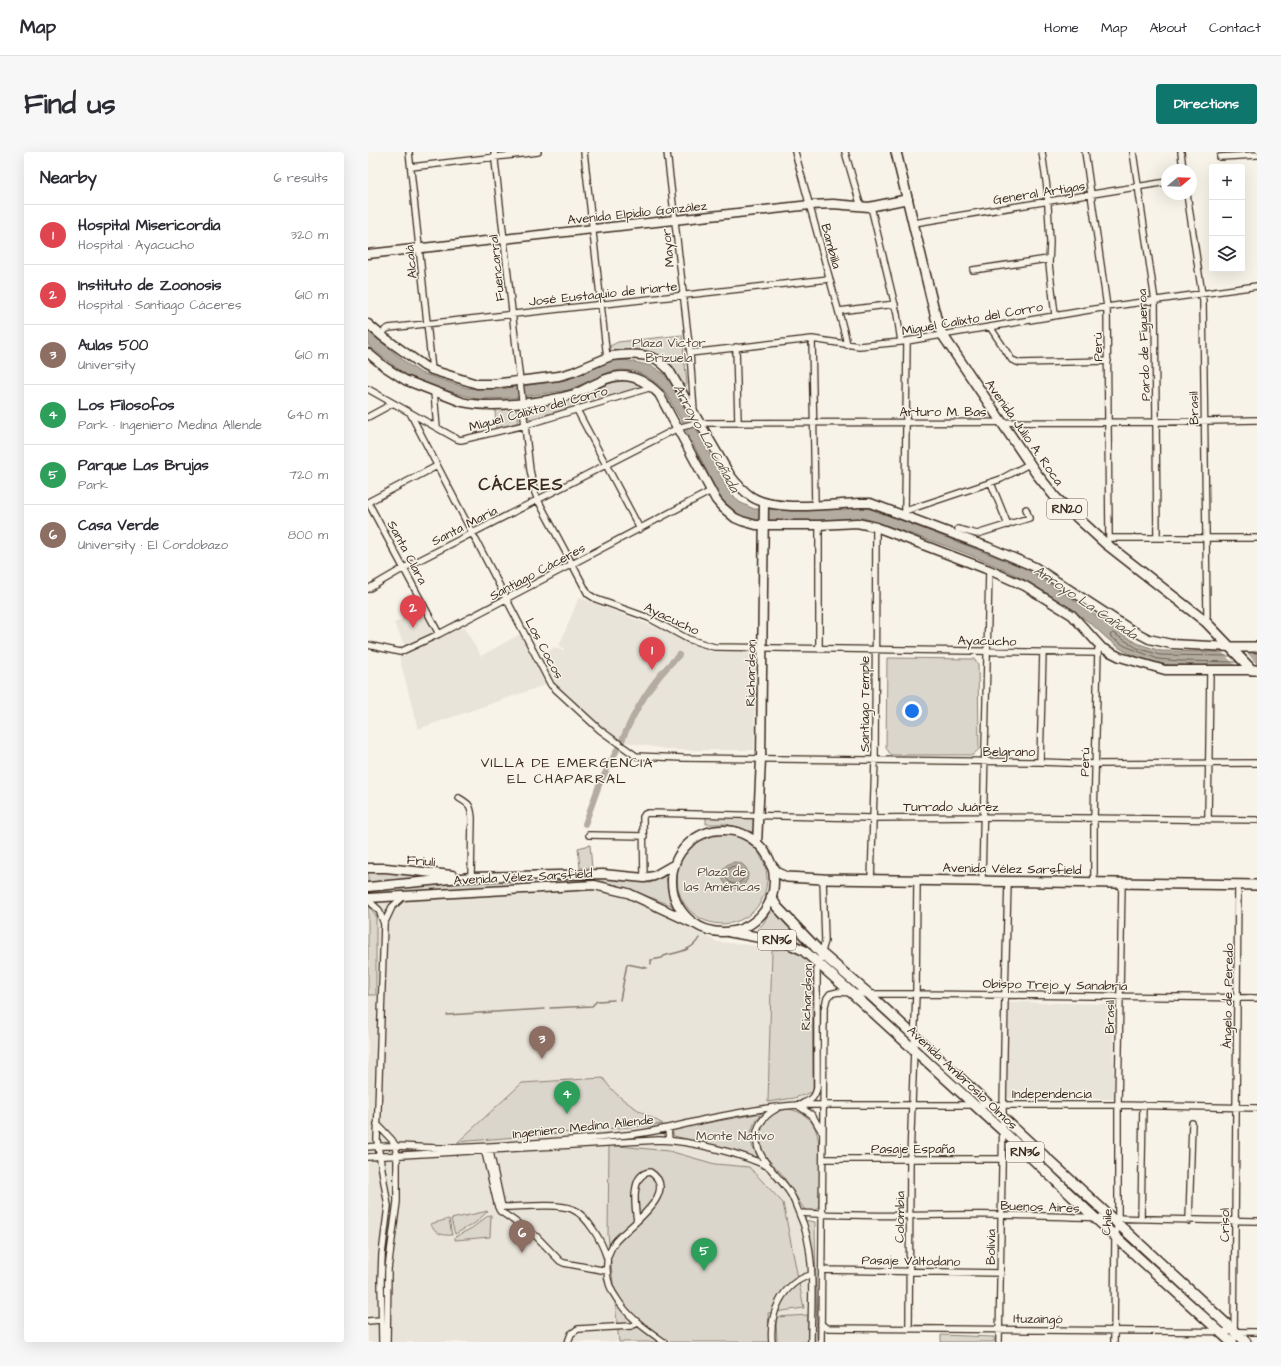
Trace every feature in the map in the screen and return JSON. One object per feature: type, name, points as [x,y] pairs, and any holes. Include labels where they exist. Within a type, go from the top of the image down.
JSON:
[{"type":"main road","name":"Avenida Julio A. Roca","points":[[896,152],[936,318],[942,334],[1001,422],[1056,498],[1206,622],[1255,672]]},
{"type":"main road","name":"Avenida Elpidio González","points":[[368,254],[810,205],[833,204],[871,207],[908,199]]},
{"type":"main road","points":[[368,324],[418,363],[432,370],[477,384],[520,383],[566,374],[618,355],[634,354],[656,359],[669,370],[724,466],[737,483],[750,496],[764,505],[870,504],[904,514],[1036,567],[1130,629],[1149,639],[1171,644],[1257,647]]},
{"type":"main road","points":[[368,354],[405,380],[468,404],[485,405],[522,402],[565,396],[583,390],[614,376],[634,377],[652,387],[664,402],[681,426],[711,491],[722,507],[735,518],[749,523],[819,525],[857,523],[876,528],[989,570],[1025,586],[1066,611],[1076,619],[1098,643],[1110,653],[1120,657],[1159,669],[1255,672]]},
{"type":"main road","name":"Richardson","points":[[757,844],[761,759],[764,505]]},
{"type":"main road","name":"RN36","points":[[718,830],[741,834],[757,844],[771,865],[773,886],[771,897],[765,910],[749,925],[730,932],[706,929],[695,924],[685,915],[677,904],[673,891],[672,878],[675,864],[680,854],[687,845],[696,838],[718,830]]},
{"type":"main road","name":"Avenida Vélez Sarsfield","points":[[368,887],[471,877],[603,874],[644,878],[654,876],[675,864]]},
{"type":"main road","name":"Avenida Vélez Sarsfield","points":[[771,865],[778,873],[787,877],[823,879],[1257,885]]},
{"type":"main road","name":"Friuli","points":[[368,868],[386,868],[471,877]]},
{"type":"main road","name":"Avenida Vélez Sarsfield","points":[[368,899],[406,895],[594,885],[628,893],[695,924]]},
{"type":"main road","name":"Avenida Ambrosio Olmos","points":[[771,897],[777,907],[822,953],[869,994],[987,1104],[1116,1220],[1246,1342]]},
{"type":"main road","name":"Avenida Ambrosio Olmos","points":[[730,932],[752,935],[792,944],[803,950],[854,994],[1095,1218],[1232,1342]]},
{"type":"street","name":"Alcalá","points":[[409,152],[418,222],[419,249],[432,370]]},
{"type":"street","points":[[411,167],[494,155],[538,152]]},
{"type":"street","points":[[584,152],[607,358]]},
{"type":"street","name":"Mayor","points":[[667,152],[676,220],[690,353],[694,414]]},
{"type":"street","name":"Bambilla","points":[[795,152],[829,279],[846,335],[846,345]]},
{"type":"street","points":[[845,152],[861,207]]},
{"type":"street","points":[[1042,152],[1048,201],[1050,242],[1048,259],[1056,315]]},
{"type":"street","name":"Perú","points":[[1085,152],[1107,307],[1107,540]]},
{"type":"street","name":"Pardo de Figueroa","points":[[1133,152],[1155,301],[1157,538]]},
{"type":"street","points":[[1181,152],[1182,164]]},
{"type":"street","name":"Fuencarral","points":[[494,155],[520,383]]},
{"type":"street","points":[[1220,157],[1257,155]]},
{"type":"street","name":"General Artigas","points":[[914,223],[1161,183]]},
{"type":"street","name":"Brasil","points":[[1188,200],[1202,294],[1208,615],[1206,622]]},
{"type":"street","points":[[871,207],[904,341],[906,422],[904,514],[992,483],[1030,464]]},
{"type":"street","points":[[973,270],[1048,259]]},
{"type":"street","name":"José Eustaquio de Iriarte","points":[[382,336],[385,330],[389,328],[829,279]]},
{"type":"street","name":"Miguel Calixto del Corro","points":[[690,353],[812,339],[859,346],[904,341],[1107,307],[1257,286]]},
{"type":"street","points":[[839,311],[895,304]]},
{"type":"street","points":[[990,327],[1012,360],[1020,363],[1108,361]]},
{"type":"street","points":[[812,339],[814,505]]},
{"type":"street","points":[[736,348],[738,422]]},
{"type":"street","name":"Ayacucho","points":[[520,383],[530,470],[535,493],[572,565],[588,594],[592,597],[649,618],[688,640],[714,647],[1098,653]]},
{"type":"street","name":"Miguel Calixto del Corro","points":[[368,389],[392,404],[461,440],[525,425],[652,387]]},
{"type":"street","points":[[434,392],[437,428]]},
{"type":"street","points":[[368,417],[392,404]]},
{"type":"street","points":[[577,410],[640,529]]},
{"type":"street","name":"Los Cocos","points":[[410,413],[551,685],[600,730],[636,756],[642,758],[761,759]]},
{"type":"street","name":"Arturo M. Bas","points":[[681,426],[698,423],[738,422],[1157,422],[1257,420]]},
{"type":"street","name":"Santa María","points":[[368,589],[404,568],[681,426]]},
{"type":"street","points":[[368,502],[437,466]]},
{"type":"street","points":[[992,483],[1008,525]]},
{"type":"street","name":"Santiago Cáceres","points":[[368,645],[400,652],[507,599],[711,491]]},
{"type":"street","name":"Santa Clara","points":[[368,502],[439,634]]},
{"type":"street","points":[[958,529],[977,534],[1008,525],[1029,518],[1026,509]]},
{"type":"street","points":[[819,525],[819,648]]},
{"type":"street","name":"Santiago Temple","points":[[871,880],[875,760],[876,528]]},
{"type":"street","points":[[1107,540],[1207,537],[1257,538]]},
{"type":"street","points":[[982,881],[989,570]]},
{"type":"street","name":"Perú","points":[[1094,882],[1098,643]]},
{"type":"street","points":[[1040,762],[1043,652]]},
{"type":"street","points":[[1208,820],[1210,670]]},
{"type":"street","name":"Belgrano","points":[[761,759],[1095,764],[1257,763]]},
{"type":"street","points":[[459,798],[469,804],[471,808],[471,877]]},
{"type":"street","name":"Turrado Juárez","points":[[644,836],[643,817],[648,813],[758,814],[872,818],[983,817],[1257,820]]},
{"type":"street","points":[[589,835],[644,836],[644,878]]},
{"type":"street","name":"Richardson","points":[[797,1105],[810,1101],[814,1098],[817,1088],[817,969],[825,941],[823,879]]},
{"type":"street","points":[[912,1105],[916,994],[917,880]]},
{"type":"street","points":[[1003,1104],[1008,882]]},
{"type":"street","name":"Brasil","points":[[1118,1104],[1122,883]]},
{"type":"street","name":"Ángelo de Peredo","points":[[1236,1108],[1238,885]]},
{"type":"street","points":[[384,924],[392,907],[406,895]]},
{"type":"street","points":[[368,899],[379,910],[384,924],[377,1124],[377,1146],[388,1206],[382,1254],[380,1320],[382,1342]]},
{"type":"street","name":"Richardson","points":[[823,1104],[825,1003],[827,998],[834,993],[854,994]]},
{"type":"street","name":"Obispo Trejo y Sanabria","points":[[854,994],[1257,998]]},
{"type":"street","points":[[821,1342],[823,1104]]},
{"type":"street","name":"Ingeniero Medina Allende","points":[[368,1157],[396,1156],[627,1135],[780,1107],[823,1104]]},
{"type":"street","name":"Independencia","points":[[823,1104],[1118,1104],[1257,1108]]},
{"type":"street","name":"Bolivia","points":[[1000,1342],[1003,1104]]},
{"type":"street","name":"Chile","points":[[1114,1342],[1118,1104]]},
{"type":"street","points":[[797,1105],[812,1116],[823,1133]]},
{"type":"street","name":"Colombia","points":[[909,1329],[908,1271],[912,1105]]},
{"type":"street","points":[[1141,1219],[1143,1105]]},
{"type":"street","points":[[780,1107],[770,1112],[764,1118],[757,1130],[756,1138],[759,1151],[790,1194],[800,1213],[810,1247],[811,1342]]},
{"type":"street","name":"Crisol","points":[[1232,1342],[1234,1332],[1236,1108]]},
{"type":"street","points":[[1189,1220],[1192,1123]]},
{"type":"street","points":[[377,1124],[395,1145],[396,1156],[397,1202],[388,1275],[387,1342]]},
{"type":"street","points":[[668,1128],[669,1140]]},
{"type":"street","name":"Ingeniero Medina Allende","points":[[368,1147],[395,1145],[442,1148],[487,1148],[669,1140],[726,1152],[759,1162],[771,1168]]},
{"type":"street","points":[[487,1148],[500,1207],[504,1215],[536,1236],[560,1261],[607,1271]]},
{"type":"street","name":"Pasaje España","points":[[823,1159],[1002,1159]]},
{"type":"street","points":[[637,1221],[635,1202],[637,1181],[644,1174],[650,1172],[657,1178],[660,1193],[651,1206],[637,1221],[614,1242],[607,1259],[607,1271],[610,1284],[617,1299],[625,1310],[638,1323],[664,1342]]},
{"type":"street","points":[[500,1207],[558,1206],[572,1209],[585,1218],[591,1226],[607,1259]]},
{"type":"street","name":"Buenos Aires","points":[[800,1213],[910,1216],[1002,1215],[1116,1220],[1257,1221]]},
{"type":"street","name":"Pasaje Valtodano","points":[[822,1270],[1001,1272]]},
{"type":"street","points":[[772,1342],[772,1324],[778,1303],[790,1288],[807,1276],[811,1275]]},
{"type":"street","points":[[368,1321],[380,1320]]},
{"type":"street","points":[[568,1342],[571,1334],[578,1329],[630,1326],[638,1323]]},
{"type":"street","name":"Ituzaingó","points":[[821,1324],[828,1328],[1257,1332]]},
{"type":"shaded area","points":[[579,597],[713,652],[752,651],[756,653],[754,750],[672,750],[618,741],[604,729],[554,683],[541,657],[555,647],[563,651],[564,648],[559,646]]},
{"type":"shaded area","points":[[422,610],[433,632],[405,646],[394,623]]},
{"type":"shaded area","points":[[464,627],[481,656],[520,634],[548,684],[418,729],[399,656]]},
{"type":"shaded area","points":[[587,887],[613,893],[634,901],[718,942],[793,949],[812,965],[816,1207],[811,1213],[799,1220],[806,1255],[809,1299],[809,1342],[368,1342],[368,902]]},
{"type":"shaded area","points":[[1009,1002],[1113,1004],[1114,1099],[1006,1098]]},
{"type":"green space","name":"Plaza Victor Brizuela","points":[[682,335],[687,384],[685,387],[682,387],[658,358],[611,353],[610,346],[618,342]]},
{"type":"green space","points":[[620,381],[631,381],[645,387],[530,419],[528,417],[527,408],[530,406],[567,401],[607,384]]},
{"type":"green space","points":[[513,408],[517,411],[519,421],[496,429],[495,409]]},
{"type":"green space","points":[[887,658],[974,659],[978,664],[979,749],[973,755],[891,755],[886,748]]},
{"type":"green space","points":[[706,817],[750,817],[754,820],[755,828],[751,832],[726,824],[706,824]]},
{"type":"green space","name":"Plaza de las Américas","points":[[722,834],[739,838],[754,847],[763,862],[767,879],[763,896],[754,911],[739,920],[722,924],[705,920],[690,911],[681,896],[677,879],[681,862],[690,847],[705,838]]},
{"type":"green space","points":[[590,845],[592,868],[580,868],[578,848]]},
{"type":"green space","points":[[368,868],[471,877],[368,887]]},
{"type":"green space","points":[[591,876],[650,883],[666,876],[670,893],[676,907],[617,885],[590,881],[368,894],[368,889]]},
{"type":"green space","points":[[369,907],[376,915],[376,995],[368,995]]},
{"type":"green space","points":[[771,909],[811,945],[809,947],[798,941],[757,929],[763,924]]},
{"type":"green space","points":[[793,949],[801,954],[812,965],[813,1092],[794,1098],[768,1102],[772,950]]},
{"type":"green space","points":[[603,1078],[622,1099],[663,1124],[458,1142],[522,1083]]},
{"type":"green space","points":[[789,1109],[806,1116],[811,1121],[815,1127],[819,1142],[819,1206],[812,1211],[804,1209],[781,1173],[762,1153],[761,1136],[764,1123],[768,1117],[774,1113]]},
{"type":"green space","name":"Monte Nativo","points":[[762,1113],[756,1120],[751,1133],[753,1148],[761,1158],[674,1136],[672,1131],[674,1129]]},
{"type":"green space","points":[[1006,1125],[1098,1210],[1095,1213],[1004,1126]]},
{"type":"green space","points":[[609,1145],[669,1151],[715,1164],[749,1167],[783,1203],[804,1308],[768,1313],[770,1342],[619,1342],[608,1234]]},
{"type":"green space","points":[[488,1211],[475,1223],[455,1234],[451,1219]]},
{"type":"green space","points":[[491,1215],[490,1237],[455,1240],[455,1237],[472,1228]]},
{"type":"green space","points":[[449,1219],[452,1235],[439,1233],[434,1230],[430,1224]]},
{"type":"green space","points":[[804,1220],[815,1222],[817,1342],[813,1342],[812,1255]]},
{"type":"green space","points":[[1125,1235],[1225,1327],[1223,1330],[1122,1239]]},
{"type":"green space","points":[[808,1315],[808,1342],[777,1342],[777,1317]]},
{"type":"green space","points":[[941,1335],[994,1337],[994,1342],[941,1342]]},
{"type":"water","points":[[368,331],[421,373],[467,388],[499,389],[566,380],[613,360],[625,360],[652,366],[664,374],[673,385],[728,489],[739,502],[754,509],[806,510],[860,507],[874,510],[1023,567],[1085,607],[1118,632],[1139,644],[1161,651],[1257,653],[1257,667],[1170,665],[1155,663],[1140,658],[1120,648],[1079,615],[1049,594],[1025,580],[968,554],[870,520],[863,518],[808,522],[758,522],[747,519],[735,512],[723,501],[665,392],[648,377],[634,371],[621,370],[609,372],[569,390],[513,398],[477,399],[416,382],[368,345]]},
{"type":"water","points":[[735,862],[745,865],[748,875],[745,885],[735,888],[725,885],[722,875],[725,865]]},
{"type":"pier","points":[[1220,650],[1245,650],[1257,665],[1257,669],[1238,668]]},
{"type":"waterway","points":[[620,745],[638,708],[652,686],[679,655]]},
{"type":"waterway","points":[[585,824],[599,785],[619,746]]},
{"type":"waterway","points":[[651,964],[651,960],[662,958],[693,946],[699,938]]},
{"type":"waterway","points":[[620,1000],[627,964],[647,968]]},
{"type":"waterway","points":[[550,1008],[592,1006],[597,1001],[614,1000]]},
{"type":"waterway","points":[[447,1015],[545,1009]]},
{"type":"place","name":"Instituto de Zoonosis","points":[[413,628]]},
{"type":"place","name":"Hospital Misericordia","points":[[652,670]]},
{"type":"place","name":"Aulas 500","points":[[542,1059]]},
{"type":"place","name":"Los Filosofos","points":[[567,1114]]},
{"type":"place","name":"Casa Verde","points":[[522,1253]]},
{"type":"place","name":"Parque Las Brujas","points":[[704,1271]]},
{"type":"district","name":"CÁCERES","points":[[521,484]]},
{"type":"district","name":"VILLA DE EMERGENCIA EL CHAPARRAL","points":[[567,770]]},
{"type":"water label","name":"Arroyo La Cañada","points":[[707,438]]},
{"type":"water label","name":"Arroyo La Cañada","points":[[1086,602]]}]
